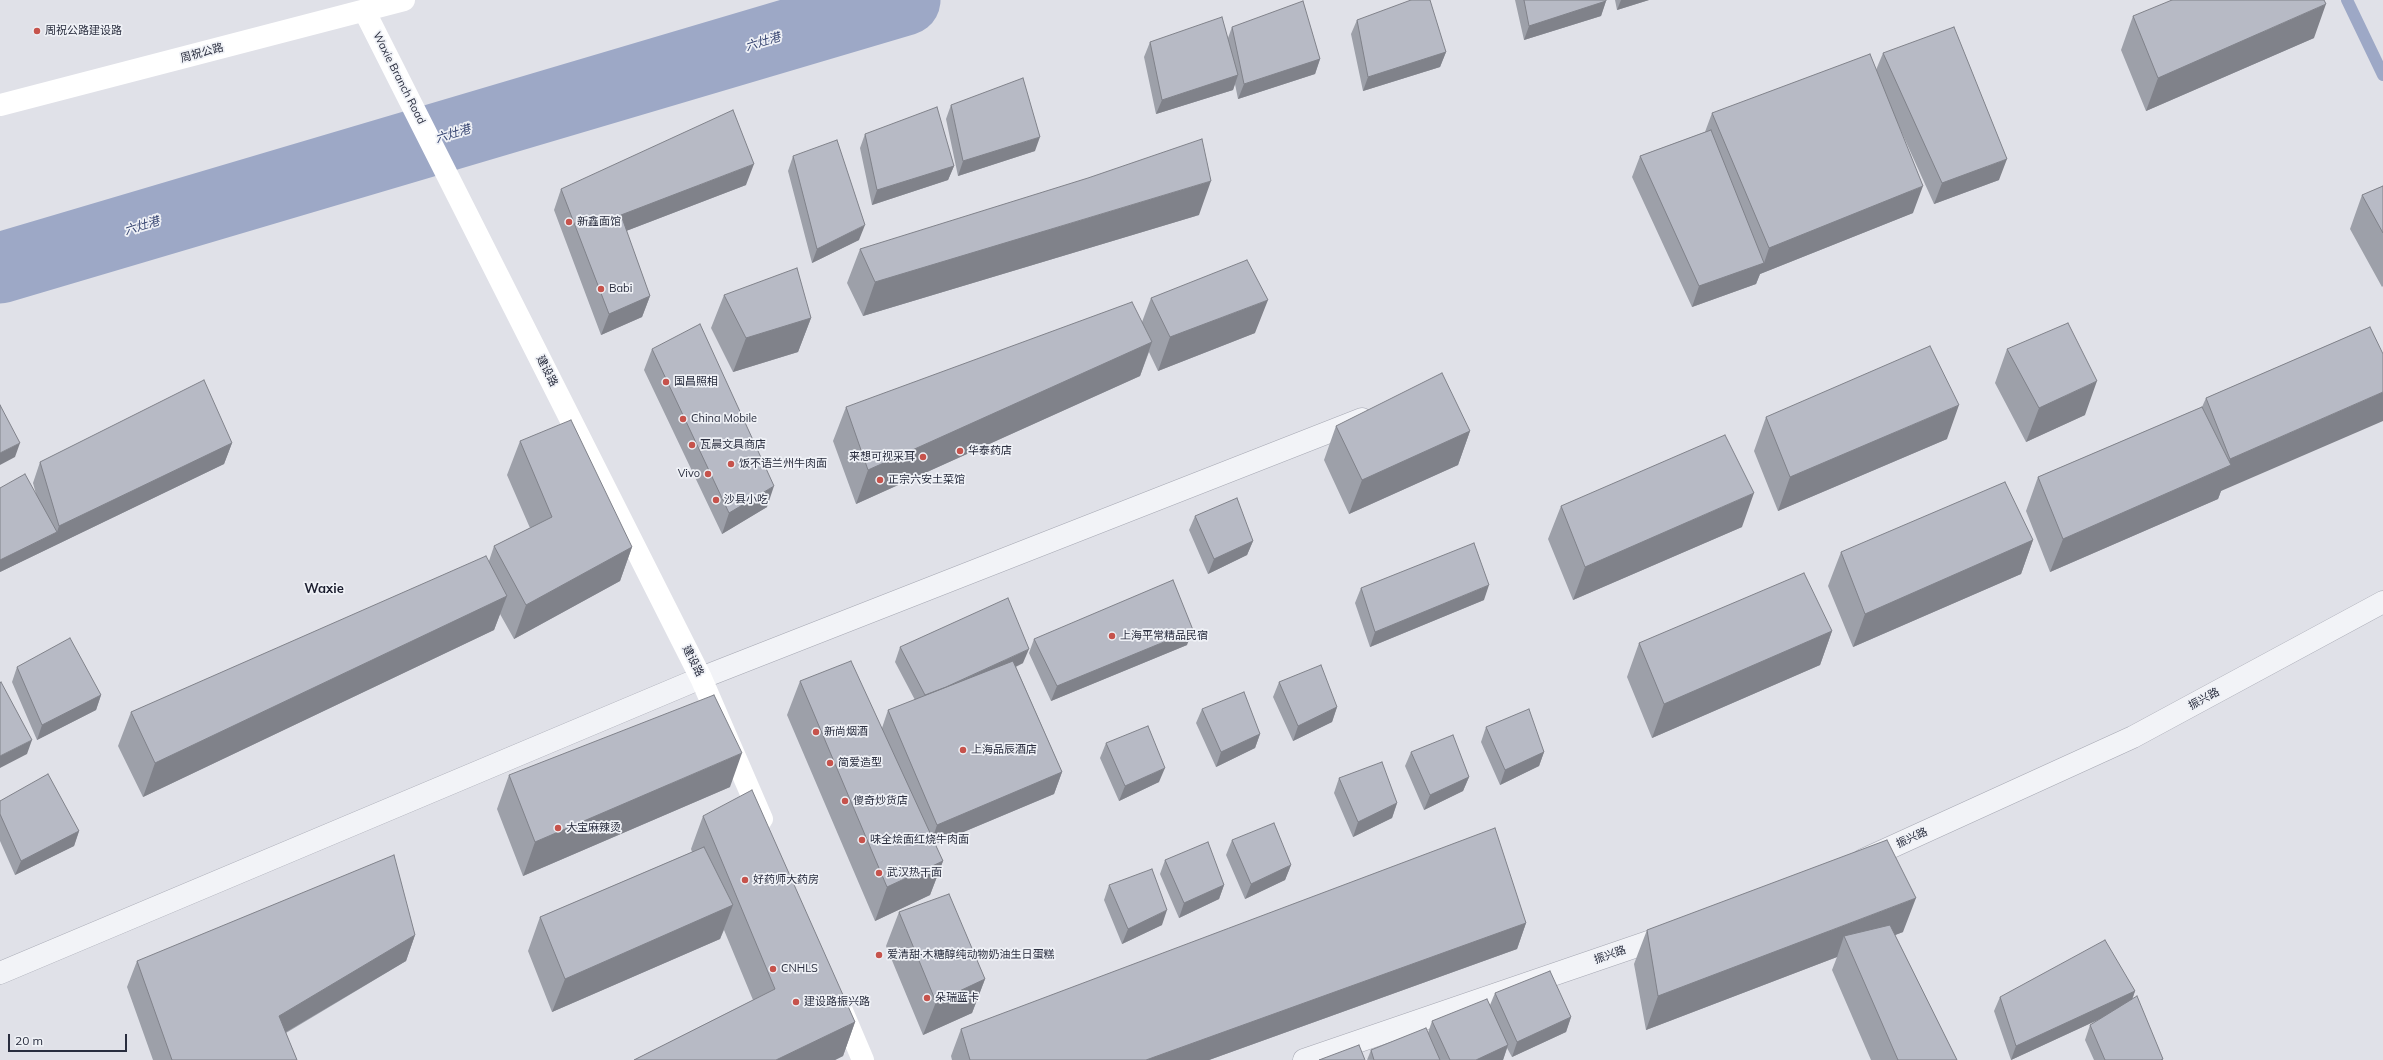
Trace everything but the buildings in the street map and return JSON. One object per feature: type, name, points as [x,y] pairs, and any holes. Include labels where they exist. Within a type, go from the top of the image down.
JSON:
[{"type":"street","name":"周祝公路","points":[[0,105],[363,8],[404,0]]},
{"type":"street","name":"Waxie Branch Road","points":[[363,8],[497,273]]},
{"type":"street","name":"建设路","points":[[497,273],[702,678],[770,840]]},
{"type":"street","points":[[0,973],[702,678],[1380,412]]},
{"type":"street","name":"振兴路","points":[[1841,870],[2133,737],[2383,602]]},
{"type":"street","name":"振兴路","points":[[1304,1060],[1686,929]]},
{"type":"street","points":[[833,987],[863,1060]]},
{"type":"waterway","name":"六灶港","points":[[0,268],[905,0]]},
{"type":"waterway","points":[[2347,0],[2383,75]]},
{"type":"place","name":"周祝公路建设路","points":[[37,31]]},
{"type":"place","name":"新鑫面馆","points":[[569,222]]},
{"type":"place","name":"Babi","points":[[601,289]]},
{"type":"place","name":"国昌照相","points":[[666,382]]},
{"type":"place","name":"China Mobile","points":[[683,419]]},
{"type":"place","name":"瓦晨文具商店","points":[[692,445]]},
{"type":"place","name":"华泰药店","points":[[960,451]]},
{"type":"place","name":"来想可视采耳","points":[[923,457]]},
{"type":"place","name":"饭不语兰州牛肉面","points":[[731,464]]},
{"type":"place","name":"Vivo","points":[[708,474]]},
{"type":"place","name":"正宗六安土菜馆","points":[[880,480]]},
{"type":"place","name":"沙县小吃","points":[[716,500]]},
{"type":"place","name":"上海平常精品民宿","points":[[1112,636]]},
{"type":"place","name":"新尚烟酒","points":[[816,732]]},
{"type":"place","name":"上海品辰酒店","points":[[963,750]]},
{"type":"place","name":"简爱造型","points":[[830,763]]},
{"type":"place","name":"傻奇炒货店","points":[[845,801]]},
{"type":"place","name":"大宝麻辣烫","points":[[558,828]]},
{"type":"place","name":"味全烩面红烧牛肉面","points":[[862,840]]},
{"type":"place","name":"武汉热干面","points":[[879,873]]},
{"type":"place","name":"好药师大药房","points":[[745,880]]},
{"type":"place","name":"爱清甜·木糖醇纯动物奶油生日蛋糕","points":[[879,955]]},
{"type":"place","name":"CNHLS","points":[[773,969]]},
{"type":"place","name":"朵瑞蓝卡","points":[[927,998]]},
{"type":"place","name":"建设路振兴路","points":[[796,1002]]},
{"type":"district","name":"Waxie","points":[[324,589]]}]
